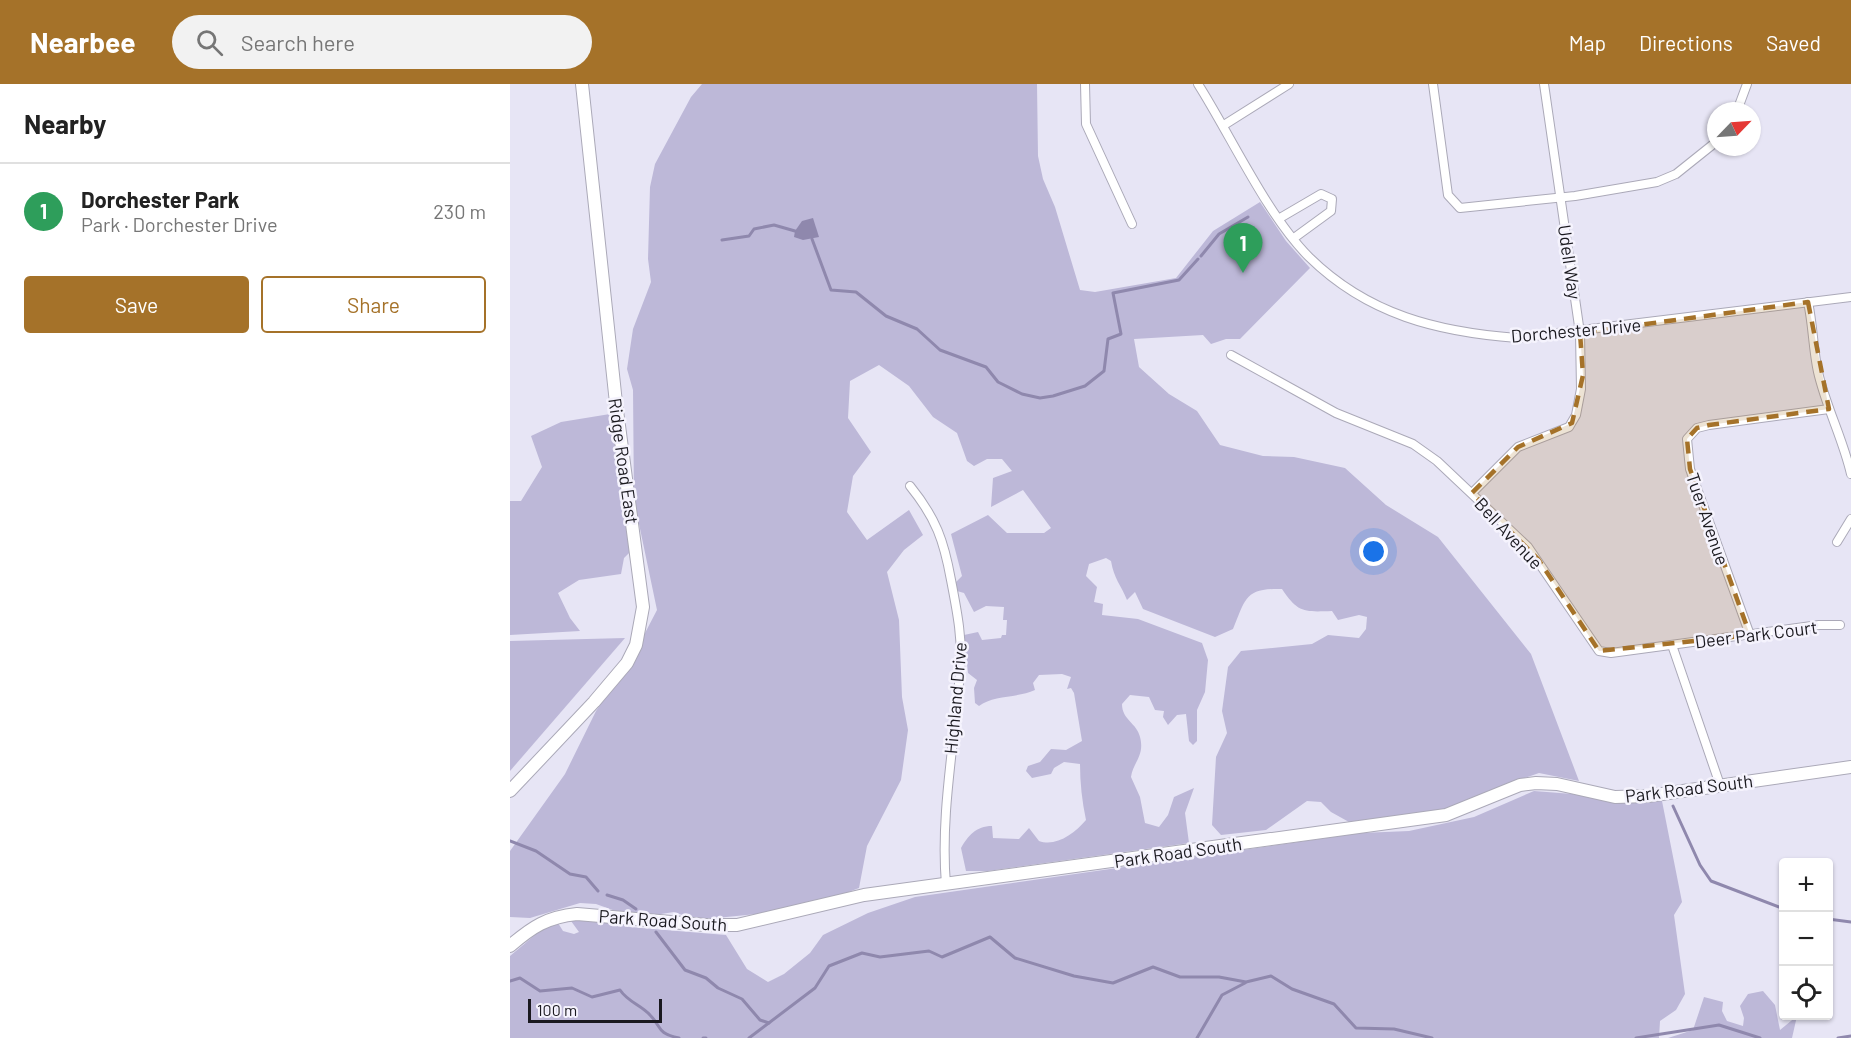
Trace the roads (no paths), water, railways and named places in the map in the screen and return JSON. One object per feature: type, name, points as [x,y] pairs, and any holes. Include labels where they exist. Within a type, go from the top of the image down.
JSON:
[{"type":"main road","name":"Ridge Road East","points":[[510,791],[594,702],[627,663],[636,645],[643,607],[616,404],[582,84]]},
{"type":"main road","name":"Park Road South","points":[[510,946],[532,927],[557,916],[577,914],[723,926],[758,921],[864,895],[1446,815],[1520,785],[1557,784],[1615,797],[1648,796],[1851,767]]},
{"type":"street","points":[[1085,84],[1086,124],[1132,224]]},
{"type":"street","name":"Dorchester Drive","points":[[1198,84],[1280,218],[1308,256],[1341,284],[1364,299],[1406,319],[1467,334],[1507,338],[1580,333],[1851,297]]},
{"type":"street","points":[[1224,125],[1289,84]]},
{"type":"street","points":[[1433,84],[1448,195],[1455,205],[1466,209],[1657,182],[1676,174],[1707,149]]},
{"type":"street","name":"Udell Way","points":[[1472,493],[1518,447],[1565,430],[1572,423],[1583,375],[1580,333],[1544,84]]},
{"type":"street","points":[[1740,102],[1747,84]]},
{"type":"street","points":[[1280,218],[1321,194],[1332,199],[1331,211],[1294,238]]},
{"type":"street","points":[[1808,302],[1818,370],[1829,409],[1844,443],[1851,474]]},
{"type":"street","name":"Bell Avenue","points":[[1231,355],[1336,413],[1413,444],[1437,460],[1538,559],[1592,645],[1599,651],[1611,653],[1672,645]]},
{"type":"street","name":"Tuer Avenue","points":[[1750,634],[1690,469],[1687,439],[1697,428],[1709,425],[1829,409]]},
{"type":"street","name":"Highland Drive","points":[[910,486],[929,509],[944,543],[960,627],[961,670],[947,778],[946,885]]},
{"type":"street","points":[[1837,542],[1851,519]]},
{"type":"street","name":"Deer Park Court","points":[[1672,645],[1819,625],[1840,625]]},
{"type":"street","points":[[1672,645],[1720,785]]},
{"type":"waterway","points":[[1201,256],[1219,234],[1248,217]]},
{"type":"waterway","points":[[722,240],[749,236],[754,229],[774,225],[795,231]]},
{"type":"waterway","points":[[812,239],[831,290],[856,292],[886,316],[917,329],[940,350],[986,367],[998,382],[1022,394],[1040,398],[1085,386],[1104,371],[1108,339],[1121,334],[1113,293],[1179,280],[1198,259]]},
{"type":"waterway","points":[[1673,806],[1700,865],[1711,881],[1779,907]]},
{"type":"waterway","points":[[510,841],[536,851],[570,874],[586,877],[598,891]]},
{"type":"waterway","points":[[607,895],[623,900],[636,909]]},
{"type":"waterway","points":[[1833,920],[1851,922]]},
{"type":"waterway","points":[[656,932],[685,970],[706,978],[718,988],[742,999],[760,1020],[769,1023]]},
{"type":"waterway","points":[[749,1038],[815,988],[829,966],[862,953],[880,957],[929,951],[942,957],[990,937],[1015,958],[1074,976],[1113,983],[1153,967],[1180,977],[1219,977],[1246,982],[1271,976],[1292,989],[1334,1004],[1356,1028],[1394,1029],[1432,1038]]},
{"type":"waterway","points":[[510,981],[520,978],[540,991],[572,988],[592,997],[620,990],[654,1019],[663,1032],[679,1038]]},
{"type":"waterway","points":[[1197,1038],[1222,995],[1245,983]]},
{"type":"waterway","points":[[1636,1038],[1719,1025],[1760,1038]]},
{"type":"waterway","points":[[1838,1038],[1851,1036]]},
{"type":"place","name":"Dorchester Park","points":[[1243,273]]}]
